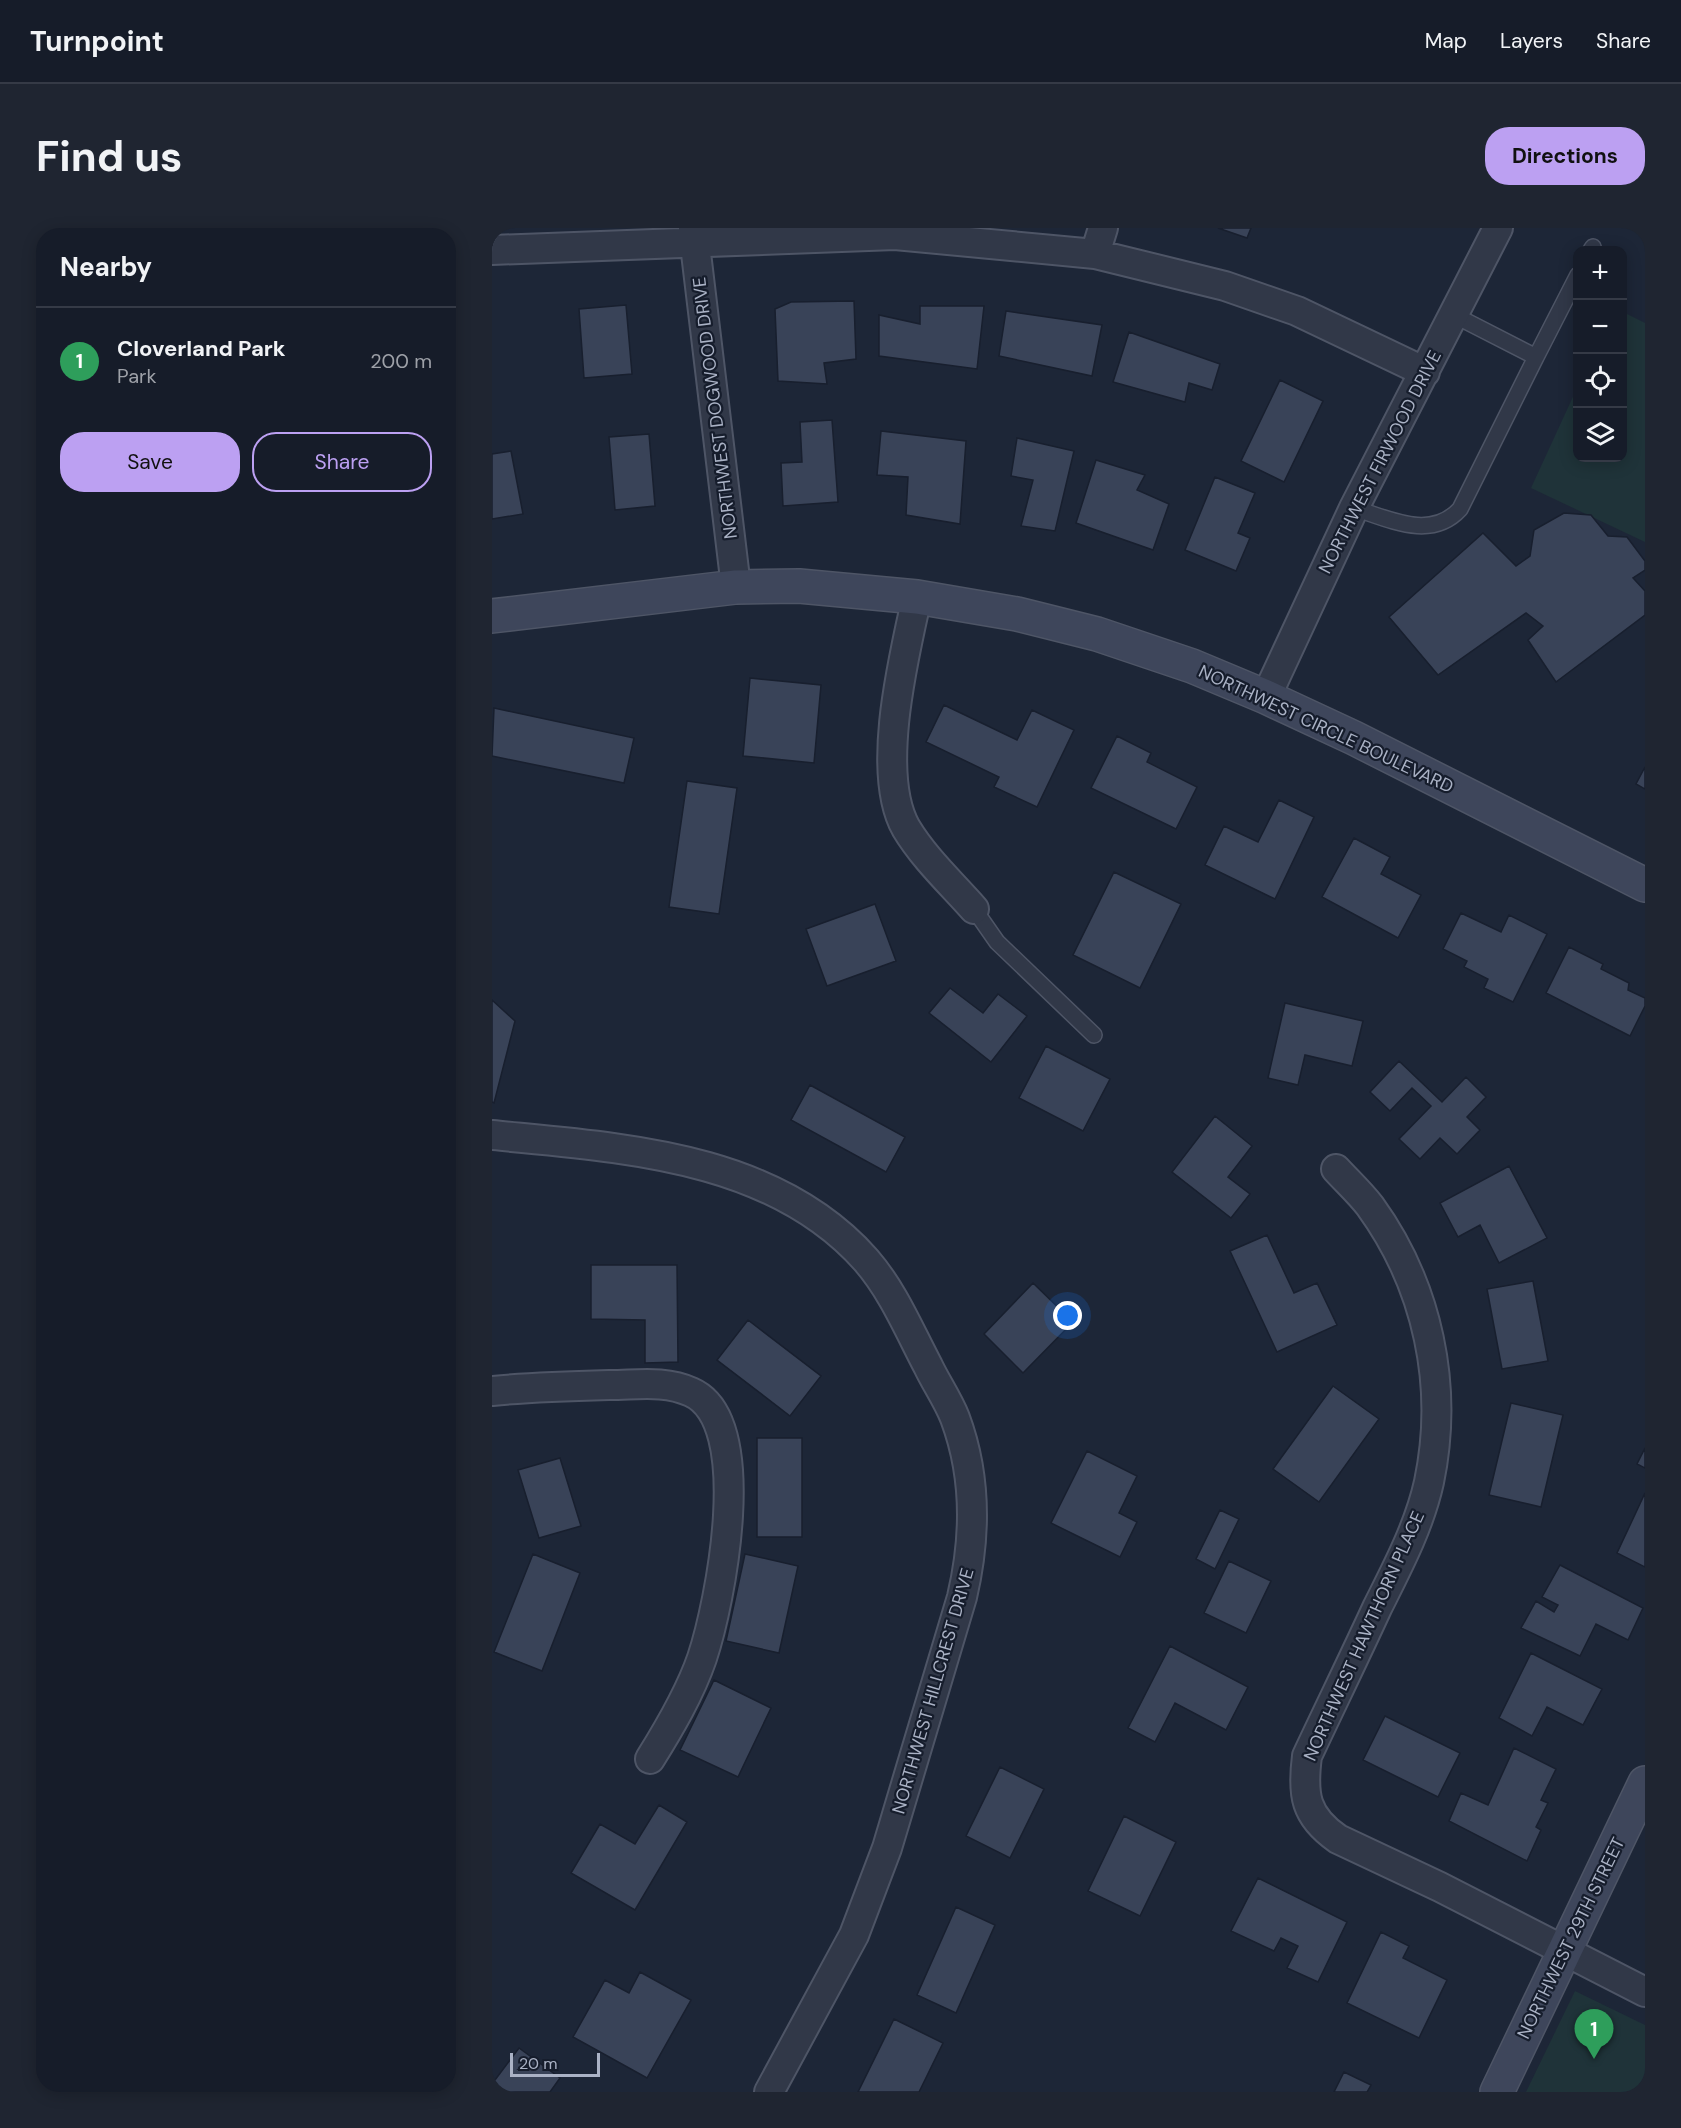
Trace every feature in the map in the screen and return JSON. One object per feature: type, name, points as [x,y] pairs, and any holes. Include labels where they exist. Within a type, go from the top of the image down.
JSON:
[{"type":"main road","name":"NORTHWEST CIRCLE BOULEVARD","points":[[492,616],[736,587],[799,586],[917,597],[1017,614],[1097,634],[1192,666],[1266,697],[1354,738],[1645,885]]},
{"type":"main road","name":"NORTHWEST 29TH STREET","points":[[1497,2092],[1645,1783]]},
{"type":"street","name":"NORTHWEST FIRWOOD DRIVE","points":[[1266,697],[1354,508],[1498,228]]},
{"type":"street","points":[[492,250],[695,236],[895,235],[1099,241],[1297,311],[1425,372]]},
{"type":"street","name":"NORTHWEST DOGWOOD DRIVE","points":[[695,236],[736,587]]},
{"type":"street","points":[[917,597],[901,675],[892,741],[892,770],[906,827],[927,856],[974,909]]},
{"type":"street","name":"NORTHWEST HILLCREST DRIVE","points":[[492,1134],[625,1148],[687,1161],[742,1179],[816,1215],[851,1245],[887,1288],[954,1418],[969,1468],[974,1520],[972,1555],[962,1597],[887,1848],[854,1935],[769,2092]]},
{"type":"street","name":"NORTHWEST HAWTHORN PLACE","points":[[1336,1169],[1369,1206],[1400,1254],[1423,1312],[1432,1346],[1438,1398],[1428,1483],[1412,1537],[1307,1756],[1303,1786],[1309,1808],[1324,1829],[1338,1839],[1440,1887],[1565,1952]]},
{"type":"street","points":[[492,1390],[545,1386],[669,1384],[693,1392],[706,1402],[716,1415],[723,1431],[728,1497],[727,1539],[718,1603],[702,1660],[674,1721],[650,1759]]},
{"type":"street","points":[[1565,1952],[1645,1992]]},
{"type":"lane","points":[[1354,508],[1427,527],[1449,522],[1460,509],[1573,285]]},
{"type":"lane","points":[[1454,315],[1536,357]]},
{"type":"lane","points":[[974,909],[996,942],[1094,1035]]},
{"type":"shaded area","points":[[1627,314],[1645,323],[1645,542],[1531,488],[1573,397],[1573,462],[1627,462]]},
{"type":"shaded area","points":[[1575,1991],[1645,2025],[1645,2092],[1526,2092]]},
{"type":"building","points":[[1218,228],[1251,228],[1247,238]]},
{"type":"building","points":[[854,301],[856,359],[824,363],[827,384],[778,381],[775,309],[791,302]]},
{"type":"building","points":[[626,305],[632,374],[584,378],[579,309]]},
{"type":"building","points":[[920,306],[984,306],[977,369],[879,356],[879,315],[920,324]]},
{"type":"building","points":[[1006,311],[1102,325],[1092,376],[999,356]]},
{"type":"building","points":[[1129,332],[1220,364],[1212,390],[1189,383],[1185,402],[1113,382]]},
{"type":"building","points":[[1280,380],[1323,401],[1284,482],[1241,461]]},
{"type":"building","points":[[832,420],[838,502],[783,506],[781,463],[802,462],[800,422]]},
{"type":"building","points":[[881,431],[966,441],[960,524],[906,515],[908,477],[877,475]]},
{"type":"building","points":[[649,434],[655,506],[615,510],[609,437]]},
{"type":"building","points":[[1017,438],[1074,451],[1055,531],[1021,526],[1033,480],[1011,476]]},
{"type":"building","points":[[511,451],[523,514],[492,519],[492,454]]},
{"type":"building","points":[[1096,460],[1145,475],[1137,490],[1169,504],[1153,550],[1076,523]]},
{"type":"building","points":[[1215,477],[1255,493],[1238,533],[1250,538],[1236,571],[1185,550]]},
{"type":"building","points":[[1564,513],[1591,515],[1608,536],[1627,537],[1645,561],[1645,570],[1633,578],[1645,591],[1645,615],[1556,682],[1528,640],[1543,626],[1526,613],[1438,675],[1389,617],[1483,533],[1516,566],[1530,556],[1534,530]]},
{"type":"building","points":[[750,678],[821,685],[814,763],[743,756]]},
{"type":"building","points":[[944,705],[1017,740],[1032,710],[1074,730],[1037,807],[994,787],[999,777],[926,742]]},
{"type":"building","points":[[494,708],[634,738],[624,783],[492,756]]},
{"type":"building","points":[[1117,736],[1151,753],[1147,762],[1197,787],[1176,829],[1091,788]]},
{"type":"building","points":[[1645,767],[1645,789],[1636,784]]},
{"type":"building","points":[[687,781],[737,788],[719,914],[669,907]]},
{"type":"building","points":[[1279,800],[1314,817],[1275,899],[1205,865],[1224,826],[1258,842]]},
{"type":"building","points":[[1354,838],[1390,857],[1381,874],[1421,895],[1398,938],[1322,897]]},
{"type":"building","points":[[1114,872],[1181,904],[1140,988],[1073,955]]},
{"type":"building","points":[[875,904],[896,961],[827,986],[806,929]]},
{"type":"building","points":[[1461,913],[1501,932],[1509,915],[1547,934],[1513,1002],[1484,988],[1488,979],[1464,967],[1467,961],[1443,949]]},
{"type":"building","points":[[1569,947],[1603,964],[1601,969],[1629,983],[1628,990],[1645,998],[1645,1006],[1630,1036],[1546,993]]},
{"type":"building","points":[[950,988],[983,1013],[998,994],[1027,1016],[991,1062],[929,1013]]},
{"type":"building","points":[[492,1000],[515,1021],[494,1103],[492,1102]]},
{"type":"building","points":[[1285,1003],[1363,1021],[1352,1066],[1305,1055],[1298,1085],[1268,1078]]},
{"type":"building","points":[[1046,1046],[1110,1079],[1083,1131],[1019,1098]]},
{"type":"building","points":[[1399,1061],[1442,1102],[1466,1077],[1486,1097],[1467,1117],[1480,1130],[1457,1154],[1440,1138],[1420,1159],[1399,1139],[1431,1106],[1412,1088],[1390,1111],[1370,1092]]},
{"type":"building","points":[[810,1085],[905,1137],[886,1172],[791,1120]]},
{"type":"building","points":[[1215,1116],[1252,1146],[1228,1177],[1250,1194],[1231,1218],[1172,1172]]},
{"type":"building","points":[[1509,1166],[1547,1238],[1499,1263],[1480,1225],[1458,1237],[1440,1203]]},
{"type":"building","points":[[1267,1235],[1294,1293],[1317,1283],[1337,1325],[1277,1352],[1230,1251]]},
{"type":"building","points":[[591,1265],[677,1265],[678,1362],[645,1363],[645,1320],[591,1319]]},
{"type":"building","points":[[1533,1281],[1548,1361],[1502,1369],[1487,1289]]},
{"type":"building","points":[[1033,1283],[1073,1322],[1023,1373],[984,1334]]},
{"type":"building","points":[[748,1320],[821,1376],[790,1416],[717,1360]]},
{"type":"building","points":[[1333,1386],[1379,1419],[1319,1502],[1273,1469]]},
{"type":"building","points":[[1511,1403],[1563,1415],[1541,1507],[1489,1495]]},
{"type":"building","points":[[757,1438],[802,1438],[802,1537],[757,1537]]},
{"type":"building","points":[[1645,1448],[1645,1468],[1637,1464]]},
{"type":"building","points":[[1087,1451],[1137,1476],[1119,1513],[1137,1522],[1120,1557],[1051,1523]]},
{"type":"building","points":[[560,1458],[581,1526],[539,1538],[518,1470]]},
{"type":"building","points":[[1645,1493],[1645,1567],[1617,1553]]},
{"type":"building","points":[[1220,1510],[1239,1519],[1215,1569],[1196,1559]]},
{"type":"building","points":[[533,1554],[580,1573],[542,1671],[494,1652]]},
{"type":"building","points":[[745,1554],[798,1566],[779,1653],[726,1641]]},
{"type":"building","points":[[1229,1561],[1271,1581],[1246,1633],[1204,1613]]},
{"type":"building","points":[[1560,1565],[1643,1608],[1628,1640],[1596,1624],[1580,1656],[1521,1628],[1536,1601],[1554,1612],[1558,1605],[1542,1597]]},
{"type":"building","points":[[1170,1646],[1248,1687],[1226,1730],[1175,1703],[1155,1742],[1128,1728]]},
{"type":"building","points":[[1531,1653],[1602,1689],[1583,1725],[1547,1707],[1532,1736],[1499,1718]]},
{"type":"building","points":[[714,1680],[771,1708],[738,1777],[680,1750]]},
{"type":"building","points":[[1385,1716],[1460,1753],[1438,1797],[1363,1760]]},
{"type":"building","points":[[1514,1748],[1556,1769],[1541,1800],[1548,1803],[1536,1827],[1541,1830],[1527,1861],[1449,1821],[1461,1793],[1488,1805]]},
{"type":"building","points":[[1000,1767],[1044,1789],[1010,1858],[966,1836]]},
{"type":"building","points":[[659,1805],[687,1822],[635,1910],[571,1873],[600,1824],[635,1844]]},
{"type":"building","points":[[1124,1816],[1176,1842],[1140,1916],[1088,1891]]},
{"type":"building","points":[[1258,1878],[1347,1922],[1318,1982],[1287,1968],[1298,1946],[1281,1938],[1274,1951],[1231,1931]]},
{"type":"building","points":[[956,1907],[995,1925],[956,2013],[917,1995]]},
{"type":"building","points":[[1381,1932],[1409,1946],[1403,1958],[1447,1980],[1419,2038],[1347,2003]]},
{"type":"building","points":[[640,1972],[691,2000],[647,2078],[573,2037],[605,1980],[629,1993]]},
{"type":"building","points":[[894,2019],[943,2043],[919,2092],[858,2092]]},
{"type":"building","points":[[519,2048],[560,2078],[550,2092],[492,2092],[492,2084]]},
{"type":"building","points":[[1344,2072],[1371,2085],[1367,2092],[1334,2092]]},
{"type":"place","name":"Cloverland Park","points":[[1594,2059]]}]
